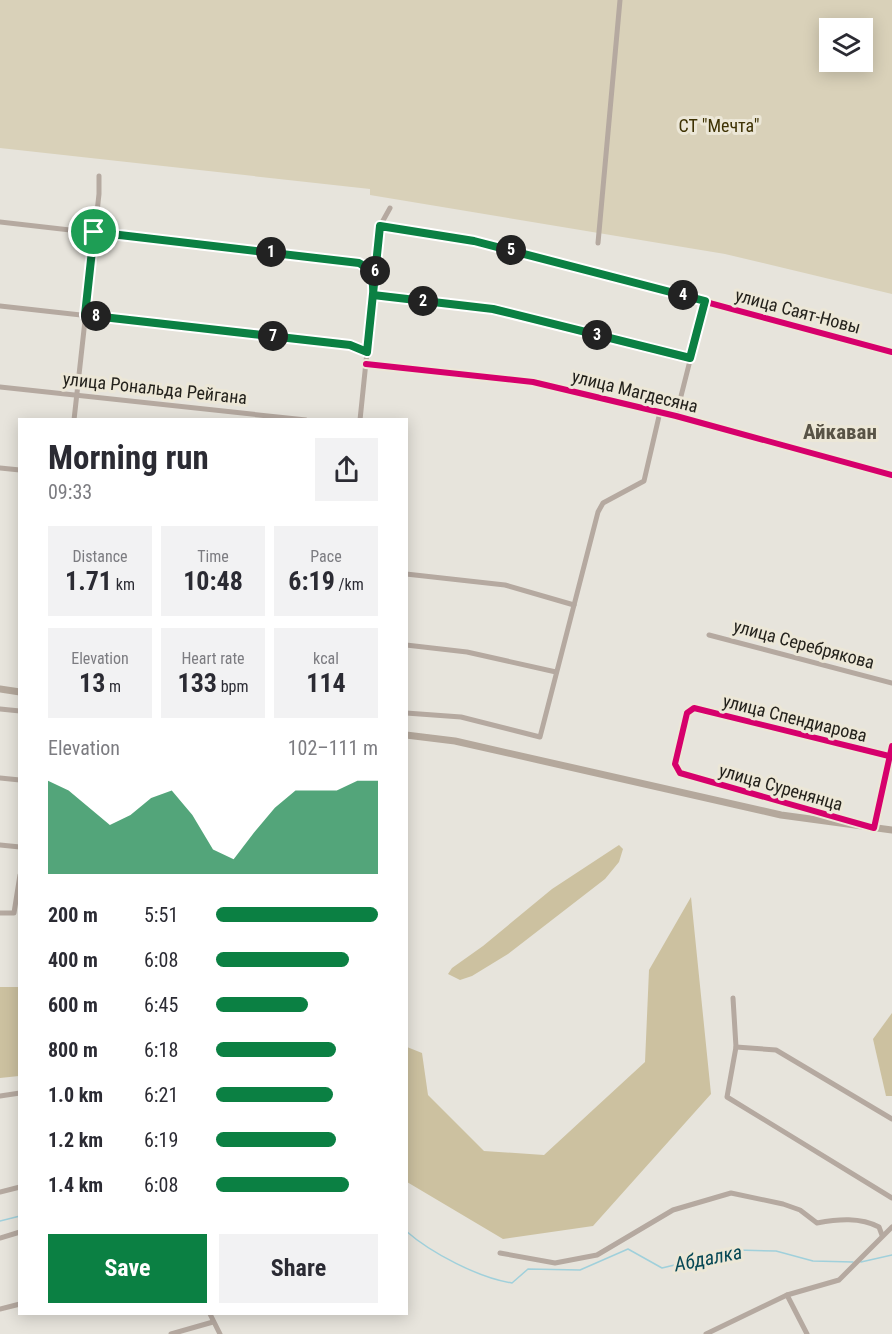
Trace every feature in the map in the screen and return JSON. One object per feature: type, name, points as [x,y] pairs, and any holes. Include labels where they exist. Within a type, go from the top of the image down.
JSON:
[{"type":"main road","points":[[0,689],[18,692]]},
{"type":"main road","points":[[408,735],[455,741],[781,815],[892,830]]},
{"type":"street","points":[[598,243],[621,0]]},
{"type":"street","points":[[74,418],[99,176]]},
{"type":"street","points":[[360,418],[380,226],[390,208]]},
{"type":"street","points":[[0,222],[359,263],[365,266],[374,283]]},
{"type":"street","name":"улица Саят-Новы","points":[[380,226],[474,241],[892,352]]},
{"type":"street","points":[[373,295],[493,309],[690,358]]},
{"type":"street","points":[[676,416],[705,301]]},
{"type":"street","points":[[0,306],[350,345],[367,352]]},
{"type":"street","name":"улица Магдесяна","points":[[366,364],[533,382],[676,416],[892,475]]},
{"type":"street","name":"улица Рональда Рейгана","points":[[0,387],[288,418]]},
{"type":"street","points":[[408,712],[460,717],[540,737],[598,512],[603,503],[644,481],[660,412]]},
{"type":"street","points":[[0,468],[18,470]]},
{"type":"street","points":[[408,574],[505,585],[574,605]]},
{"type":"street","name":"улица Серебрякова","points":[[709,635],[892,683]]},
{"type":"street","points":[[408,645],[468,652],[556,672]]},
{"type":"street","name":"улица Спендиарова","points":[[680,773],[675,764],[687,713],[694,708],[890,756]]},
{"type":"street","points":[[0,709],[18,711]]},
{"type":"street","points":[[874,828],[892,746]]},
{"type":"street","name":"улица Суренянца","points":[[680,773],[874,828]]},
{"type":"street","points":[[0,778],[18,780]]},
{"type":"street","points":[[0,845],[18,847]]},
{"type":"street","points":[[0,913],[14,913],[18,888]]},
{"type":"street","points":[[732,998],[736,1047],[727,1097],[892,1198]]},
{"type":"street","points":[[736,1047],[776,1050],[892,1119]]},
{"type":"street","points":[[0,1096],[18,1093]]},
{"type":"street","points":[[0,1192],[18,1188]]},
{"type":"street","points":[[500,1253],[555,1263],[597,1255],[673,1210],[731,1192],[791,1207],[817,1223],[843,1219],[871,1223],[879,1227],[882,1235]]},
{"type":"street","points":[[706,1334],[787,1295],[828,1285],[849,1272],[892,1227]]},
{"type":"street","points":[[0,1238],[18,1233]]},
{"type":"street","points":[[787,1295],[807,1334]]},
{"type":"street","points":[[0,1309],[18,1304]]},
{"type":"street","points":[[210,1315],[220,1334]]},
{"type":"street","points":[[171,1334],[213,1322]]},
{"type":"green space","name":"СТ \"Мечта\"","points":[[0,0],[892,0],[892,294],[725,254],[370,195],[370,189],[0,148]]},
{"type":"shaded area","points":[[619,845],[623,849],[619,862],[605,879],[508,954],[472,976],[460,980],[448,974],[452,968],[483,946],[552,889]]},
{"type":"shaded area","points":[[691,897],[711,1094],[593,1226],[503,1239],[408,1183],[408,1047],[422,1053],[428,1095],[484,1151],[544,1155],[645,1062],[649,970]]},
{"type":"shaded area","points":[[0,987],[18,987],[18,1076],[0,1078]]},
{"type":"shaded area","points":[[892,1013],[892,1096],[886,1096],[873,1039]]},
{"type":"waterway","name":"Абдалка","points":[[0,1221],[18,1216]]},
{"type":"waterway","name":"Абдалка","points":[[408,1233],[428,1248],[456,1263],[485,1276],[512,1283],[528,1269],[580,1270],[628,1249],[662,1268],[737,1250],[776,1251],[813,1261],[853,1262]]},
{"type":"waterway","name":"Абдалка","points":[[861,1262],[892,1255]]},
{"type":"cycle path","points":[[380,226],[474,241],[516,251],[892,352]]},
{"type":"cycle path","points":[[366,364],[533,382],[676,416],[892,475]]},
{"type":"cycle path","points":[[889,756],[694,708],[687,713],[675,764],[680,773],[874,828],[892,746]]},
{"type":"district","name":"Айкаван","points":[[840,432]]},
{"type":"route","points":[[94,232],[85,315],[350,345],[367,352],[374,283],[380,226],[474,241],[705,301],[690,358],[493,309],[373,295],[374,283],[365,266],[359,263],[94,232]]}]
